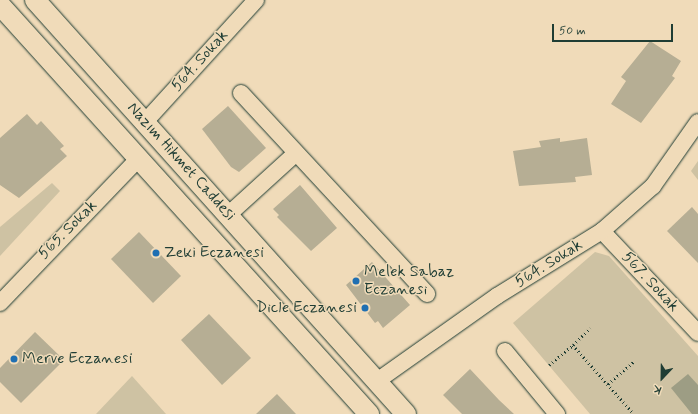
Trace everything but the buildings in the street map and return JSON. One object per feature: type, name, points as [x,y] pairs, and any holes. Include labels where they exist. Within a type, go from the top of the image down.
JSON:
[{"type":"main road","name":"Nazım Hikmet Caddesi","points":[[35,0],[406,414]]},
{"type":"main road","name":"Nazım Hikmet Caddesi","points":[[0,5],[369,414]]},
{"type":"street","name":"564. Sokak","points":[[145,122],[256,0]]},
{"type":"street","points":[[242,93],[295,154],[427,294]]},
{"type":"street","name":"564. Sokak","points":[[377,381],[497,296],[602,231],[653,186],[698,122]]},
{"type":"street","points":[[228,215],[295,154]]},
{"type":"street","name":"565. Sokak","points":[[0,303],[138,158]]},
{"type":"street","name":"567. Sokak","points":[[602,231],[698,333]]},
{"type":"street","points":[[505,352],[557,414]]},
{"type":"path","points":[[548,365],[573,345],[590,328]]},
{"type":"path","points":[[573,345],[634,414]]},
{"type":"path","points":[[608,384],[634,361]]},
{"type":"shaded area","points":[[698,161],[698,180],[691,171]]},
{"type":"shaded area","points":[[52,183],[60,191],[0,256],[0,227]]},
{"type":"shaded area","points":[[595,252],[609,256],[698,356],[698,414],[590,414],[513,323]]},
{"type":"shaded area","points":[[688,374],[698,385],[698,414],[692,414],[671,388]]},
{"type":"shaded area","points":[[132,376],[166,414],[96,414]]},
{"type":"place","name":"Zeki Eczanesi","points":[[156,253]]},
{"type":"place","name":"Melek Sabaz Eczanesi","points":[[356,281]]},
{"type":"place","name":"Dicle Eczanesi","points":[[365,308]]},
{"type":"place","name":"Merve Eczanesi","points":[[14,359]]}]
